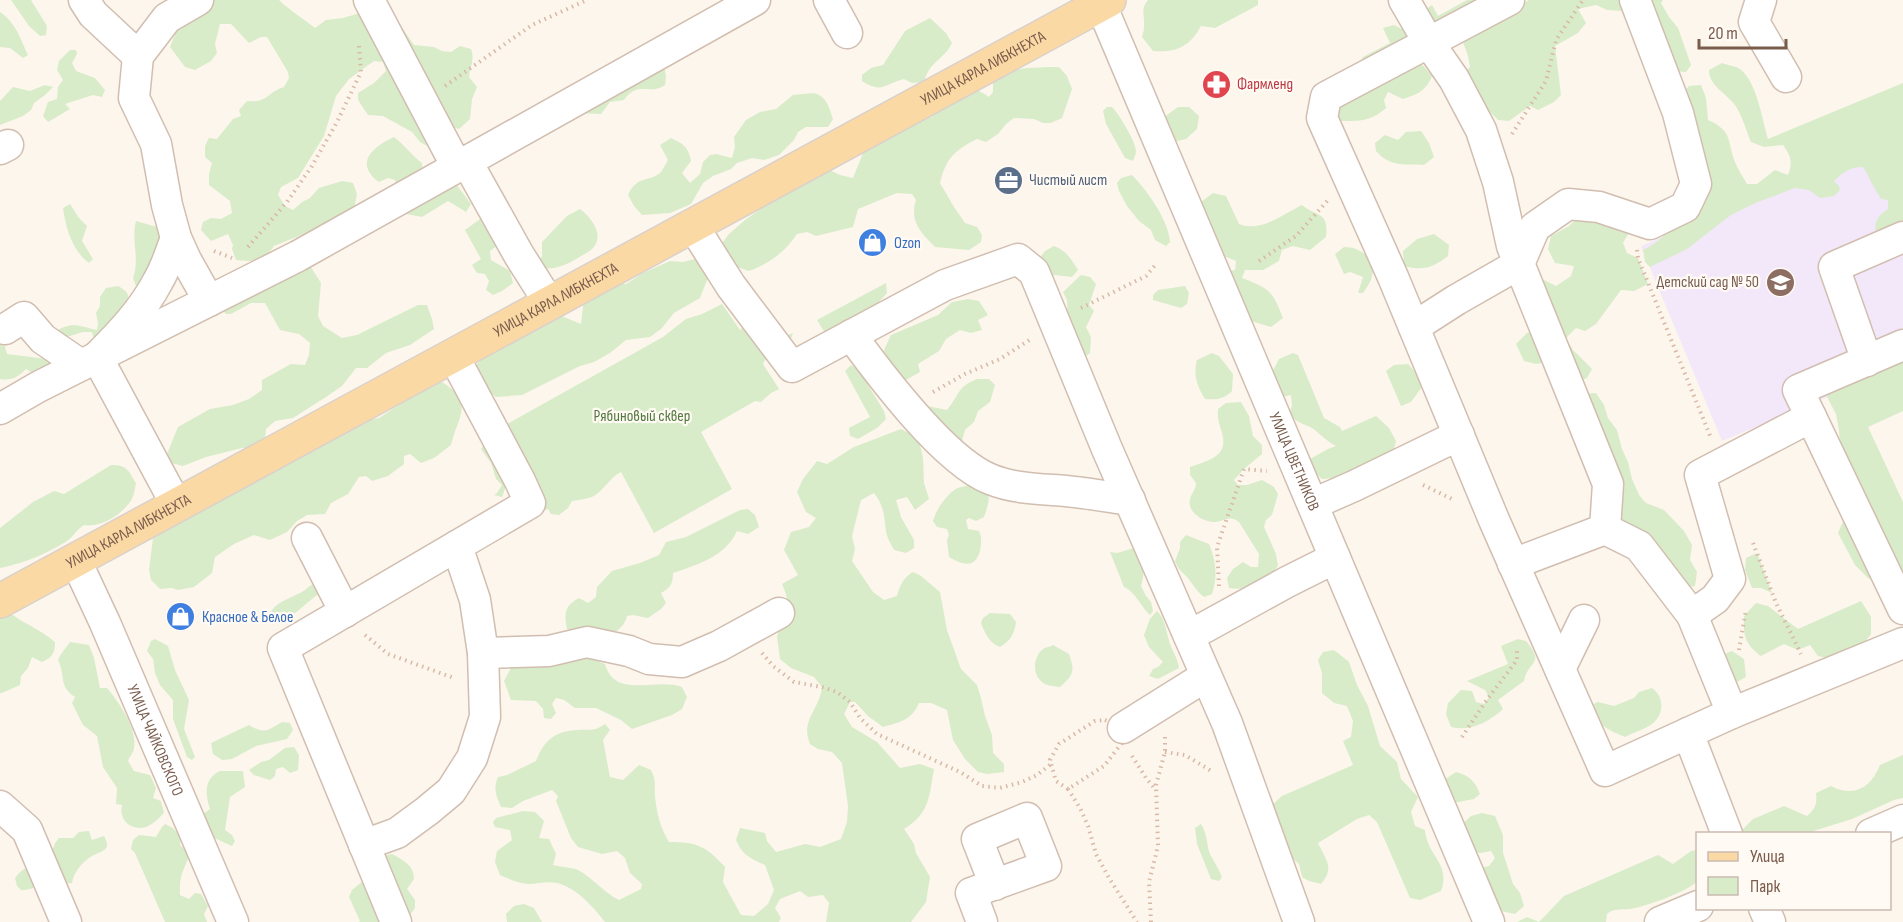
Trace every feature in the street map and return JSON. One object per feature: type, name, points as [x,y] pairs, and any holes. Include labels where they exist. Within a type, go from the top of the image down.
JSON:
[{"type":"main road","name":"УЛИЦА КАРЛА ЛИБКНЕХТА","points":[[0,601],[454,357],[1103,2]]},
{"type":"street","points":[[84,0],[93,14],[138,56]]},
{"type":"street","points":[[369,0],[422,101],[550,304]]},
{"type":"street","points":[[0,409],[89,361],[298,256],[755,0]]},
{"type":"street","points":[[829,0],[847,33]]},
{"type":"street","points":[[1404,0],[1429,43],[1454,79],[1480,130],[1498,182],[1512,246],[1608,484],[1605,529]]},
{"type":"street","points":[[1509,0],[1326,97],[1322,118],[1513,564],[1605,771],[1732,713],[1903,643]]},
{"type":"street","points":[[1413,327],[1519,264],[1534,227],[1568,204],[1599,207],[1650,224],[1685,207],[1696,184],[1678,113],[1635,0]]},
{"type":"street","points":[[1761,0],[1754,22],[1786,78]]},
{"type":"street","points":[[195,1],[167,18],[138,56],[134,98],[156,144],[167,205],[176,238],[209,301]]},
{"type":"street","name":"УЛИЦА ЦВЕТНИКОВ","points":[[1103,2],[1489,922]]},
{"type":"street","points":[[693,226],[731,286],[792,367],[945,285],[1018,259],[1034,272],[1130,501],[1199,631],[1206,676],[1227,723],[1299,922]]},
{"type":"street","points":[[1867,361],[1834,267],[1903,237]]},
{"type":"street","points":[[89,361],[131,322],[158,281],[176,238]]},
{"type":"street","points":[[5,329],[24,317],[43,339],[89,361],[177,506]]},
{"type":"street","points":[[851,335],[877,370],[935,436],[961,461],[989,479],[1023,488],[1068,491],[1130,501]]},
{"type":"street","points":[[1903,345],[1798,390],[1903,609]]},
{"type":"street","points":[[396,922],[283,648],[530,503],[454,357]]},
{"type":"street","points":[[1692,615],[1715,599],[1730,579],[1700,475],[1811,417]]},
{"type":"street","points":[[1313,504],[1459,435]]},
{"type":"street","points":[[1513,564],[1605,529],[1639,546],[1692,615],[1732,713]]},
{"type":"street","points":[[307,538],[345,612]]},
{"type":"street","points":[[364,845],[397,833],[451,791],[472,758],[485,717],[483,653],[475,600],[457,546]]},
{"type":"street","points":[[1199,631],[1335,558]]},
{"type":"street","name":"УЛИЦА ЧАЙКОВСКОГО","points":[[76,561],[105,623],[233,922]]},
{"type":"street","points":[[483,653],[549,651],[587,642],[629,651],[649,659],[682,662],[719,646],[779,613]]},
{"type":"street","points":[[1560,669],[1584,620]]},
{"type":"street","points":[[1127,742],[1173,697],[1206,676]]},
{"type":"street","points":[[1688,733],[1726,832]]},
{"type":"street","points":[[0,806],[27,831],[66,922]]},
{"type":"street","points":[[1876,832],[1903,820]]},
{"type":"street","points":[[982,922],[971,894],[995,885]]},
{"type":"street","points":[[1660,922],[1696,907]]},
{"type":"path","points":[[422,101],[532,25],[587,0]]},
{"type":"path","points":[[1491,160],[1514,132],[1546,81],[1556,40],[1583,0]]},
{"type":"path","points":[[243,252],[287,202],[312,166],[337,122],[361,72],[359,38]]},
{"type":"path","points":[[1259,261],[1296,236],[1337,191],[1345,170]]},
{"type":"path","points":[[1650,224],[1637,242],[1638,258],[1721,464]]},
{"type":"path","points":[[1199,631],[1220,584],[1217,547],[1244,469]]},
{"type":"path","points":[[1379,474],[1426,485],[1456,501]]},
{"type":"path","points":[[1752,542],[1798,650],[1815,679]]},
{"type":"path","points":[[1738,655],[1746,607]]},
{"type":"path","points":[[345,612],[362,633],[388,654],[457,680],[484,685]]},
{"type":"path","points":[[745,631],[773,666],[794,682],[837,692],[850,702],[860,718],[878,734],[960,772],[982,786],[1000,788],[1022,782],[1037,775],[1051,764]]},
{"type":"path","points":[[1462,737],[1517,660],[1518,639]]},
{"type":"path","points":[[1151,922],[1149,882],[1158,846],[1156,789],[1165,752],[1164,723],[1173,697]]},
{"type":"path","points":[[1137,922],[1096,854],[1080,808],[1068,789],[1056,781],[1050,760],[1059,744],[1095,721],[1105,720],[1127,742],[1146,778],[1156,789]]},
{"type":"path","points":[[1068,789],[1104,766],[1127,742]]},
{"type":"shaded area","name":"Детский сад № 50","points":[[1903,136],[1903,366],[1722,441],[1641,246]]},
{"type":"green space","points":[[11,0],[31,0],[47,26],[46,35],[40,36],[29,26]]},
{"type":"green space","points":[[206,0],[279,0],[315,28],[326,20],[360,13],[396,19],[414,45],[451,52],[460,46],[471,49],[469,77],[477,87],[472,99],[470,119],[459,129],[449,126],[431,141],[429,147],[420,142],[412,132],[383,116],[368,115],[358,100],[358,93],[374,83],[386,71],[383,62],[374,61],[349,79],[336,96],[324,136],[298,178],[281,187],[278,195],[285,206],[293,210],[310,198],[319,188],[342,181],[353,183],[357,194],[353,214],[274,246],[258,260],[236,260],[228,234],[211,241],[201,230],[203,222],[211,218],[221,219],[232,213],[230,201],[209,185],[212,163],[205,157],[205,146],[209,138],[217,139],[233,119],[241,116],[239,110],[247,101],[264,99],[284,87],[289,78],[288,72],[267,37],[261,37],[249,43],[231,24],[220,24],[215,44],[217,53],[211,61],[195,70],[185,67],[170,47],[176,32]]},
{"type":"green space","points":[[1148,0],[1258,0],[1258,5],[1215,28],[1201,26],[1187,44],[1175,50],[1153,51],[1142,37],[1143,9]]},
{"type":"green space","points":[[1467,0],[1482,0],[1438,33],[1423,11],[1432,5],[1438,16]]},
{"type":"green space","points":[[1529,0],[1663,0],[1661,3],[1678,28],[1691,65],[1686,72],[1673,71],[1624,11],[1607,10],[1596,5],[1578,9],[1586,23],[1578,33],[1555,46],[1561,95],[1554,102],[1538,110],[1530,106],[1509,121],[1498,120],[1476,98],[1461,75],[1470,67],[1463,42],[1476,29]]},
{"type":"green space","points":[[0,12],[14,26],[20,37],[28,55],[23,58],[10,48],[0,47]]},
{"type":"green space","points":[[930,18],[946,33],[952,43],[930,69],[924,82],[912,83],[904,79],[883,87],[874,87],[862,81],[862,75],[871,68],[883,65],[905,31]]},
{"type":"green space","points":[[1394,25],[1404,30],[1410,40],[1411,52],[1432,76],[1430,81],[1421,91],[1403,99],[1388,92],[1384,100],[1386,108],[1375,116],[1358,121],[1339,121],[1332,109],[1363,57],[1390,43],[1383,28]]},
{"type":"green space","points":[[70,50],[76,50],[77,54],[72,63],[76,71],[95,78],[105,90],[102,97],[93,95],[65,104],[70,109],[48,122],[43,116],[48,102],[57,99],[58,87],[63,80],[57,70],[59,61]]},
{"type":"green space","points":[[1722,63],[1740,69],[1751,83],[1768,139],[1903,83],[1903,232],[1876,235],[1876,223],[1888,209],[1888,200],[1881,199],[1863,167],[1858,167],[1840,175],[1834,181],[1840,190],[1834,196],[1820,198],[1809,190],[1795,188],[1755,203],[1731,215],[1687,249],[1650,267],[1645,262],[1643,250],[1662,238],[1687,211],[1678,99],[1689,86],[1701,85],[1706,98],[1708,120],[1722,128],[1728,137],[1736,165],[1747,184],[1757,184],[1775,170],[1788,175],[1790,159],[1783,145],[1764,147],[1751,142],[1735,105],[1712,81],[1709,70]]},
{"type":"green space","points":[[664,65],[665,85],[654,89],[634,91],[624,100],[610,102],[601,114],[579,113]]},
{"type":"green space","points":[[1059,67],[1067,76],[1072,89],[1062,118],[1051,123],[1043,123],[1034,119],[1014,118],[986,142],[977,139],[963,147],[945,167],[940,183],[965,223],[977,227],[982,235],[981,242],[969,250],[935,247],[925,237],[915,220],[916,200],[912,194],[897,193],[858,209],[853,227],[816,236],[807,232],[797,234],[776,257],[749,271],[734,266],[720,246],[728,235],[745,220],[822,166],[840,175],[853,178],[863,153],[924,119],[932,117],[943,105],[972,88],[989,97],[993,92],[993,79],[999,75],[1019,69]]},
{"type":"green space","points":[[45,85],[53,87],[34,103],[31,110],[23,116],[0,125],[0,101],[13,87],[30,91]]},
{"type":"green space","points":[[814,93],[822,97],[829,107],[833,119],[828,127],[806,127],[798,132],[794,140],[779,155],[764,160],[752,158],[713,176],[703,183],[691,204],[670,213],[642,215],[634,206],[628,195],[635,184],[661,172],[668,160],[660,145],[671,138],[682,144],[689,153],[691,161],[682,173],[690,183],[700,174],[703,162],[710,155],[716,154],[732,158],[735,147],[734,137],[746,120],[760,112],[776,109],[793,95]]},
{"type":"green space","points":[[1107,107],[1112,107],[1130,135],[1136,151],[1133,161],[1125,158],[1106,124],[1103,111]]},
{"type":"green space","points":[[1178,107],[1189,107],[1199,116],[1197,129],[1186,139],[1173,142],[1164,117]]},
{"type":"green space","points":[[1421,131],[1434,157],[1424,165],[1392,162],[1376,151],[1375,143],[1385,135],[1398,140],[1406,132]]},
{"type":"green space","points":[[394,137],[422,163],[423,176],[456,184],[471,204],[466,212],[448,201],[422,217],[406,214],[402,208],[395,180],[388,178],[379,182],[371,175],[367,162],[374,150]]},
{"type":"green space","points":[[1132,175],[1150,197],[1166,225],[1170,242],[1166,246],[1155,240],[1151,230],[1139,221],[1119,191],[1117,183],[1121,178]]},
{"type":"green space","points":[[1213,193],[1226,196],[1239,224],[1255,226],[1263,224],[1302,205],[1321,216],[1326,223],[1326,237],[1310,250],[1293,246],[1282,250],[1279,261],[1263,270],[1245,270],[1242,278],[1269,292],[1279,309],[1283,318],[1271,327],[1254,322],[1243,323],[1225,272],[1235,270],[1236,261],[1219,254],[1199,216],[1201,202]]},
{"type":"green space","points":[[70,204],[87,226],[82,241],[93,259],[89,263],[78,252],[68,231],[63,208]]},
{"type":"green space","points":[[580,209],[597,232],[598,238],[593,248],[567,264],[542,268],[539,261],[542,256],[542,242],[567,216]]},
{"type":"green space","points":[[487,214],[501,243],[490,251],[491,260],[510,271],[513,283],[493,295],[486,290],[489,281],[485,274],[477,273],[472,265],[481,259],[465,230]]},
{"type":"green space","points":[[1578,217],[1631,229],[1623,243],[1627,253],[1638,258],[1648,284],[1634,291],[1621,290],[1596,324],[1585,331],[1576,328],[1566,338],[1573,350],[1592,369],[1587,378],[1569,385],[1548,362],[1536,364],[1524,361],[1516,344],[1527,333],[1537,331],[1540,278],[1556,286],[1571,276],[1574,266],[1555,263],[1548,249],[1551,236],[1569,226]]},
{"type":"green space","points":[[136,221],[164,229],[144,281],[136,286],[133,278],[136,264],[134,235]]},
{"type":"green space","points":[[1434,234],[1449,245],[1448,256],[1428,267],[1404,266],[1403,251],[1417,239]]},
{"type":"green space","points":[[1054,246],[1071,259],[1078,270],[1072,277],[1055,275],[1047,278],[1037,261],[1045,251]]},
{"type":"green space","points":[[1344,247],[1357,249],[1370,261],[1373,273],[1363,293],[1358,293],[1363,277],[1350,272],[1344,274],[1335,254]]},
{"type":"green space","points":[[695,259],[704,262],[709,275],[700,298],[674,313],[661,329],[650,337],[626,340],[594,362],[580,366],[522,395],[496,397],[485,388],[475,374],[477,364],[485,356],[551,313],[581,324],[584,298],[613,284],[626,284],[643,273],[670,261],[683,262]]},
{"type":"green space","points":[[307,261],[321,283],[318,316],[323,326],[342,338],[357,335],[418,305],[427,305],[434,329],[410,345],[386,353],[367,368],[356,368],[342,386],[293,418],[275,421],[266,429],[265,439],[259,449],[242,448],[206,457],[183,466],[171,463],[167,454],[178,427],[210,409],[233,405],[249,399],[262,390],[262,380],[291,364],[305,365],[310,343],[299,334],[280,330],[265,303],[251,303],[231,314],[226,314],[221,308]]},
{"type":"green space","points":[[1081,275],[1090,277],[1096,284],[1089,305],[1094,311],[1086,327],[1091,337],[1090,353],[1083,359],[1068,324],[1067,300],[1063,292]]},
{"type":"green space","points":[[886,283],[887,293],[878,303],[836,335],[825,333],[817,320]]},
{"type":"green space","points":[[118,286],[127,293],[128,303],[94,340],[92,332],[83,332],[63,338],[56,331],[72,325],[97,330],[96,313],[100,306],[100,297],[106,288]]},
{"type":"green space","points":[[1185,286],[1189,293],[1187,304],[1181,308],[1153,300],[1153,295],[1158,290]]},
{"type":"green space","points":[[968,299],[979,301],[988,315],[978,320],[982,330],[971,333],[960,330],[946,339],[939,351],[918,364],[920,372],[906,380],[894,373],[885,360],[884,350],[891,335],[938,315],[952,302]]},
{"type":"green space","name":"Рябиновый сквер","points":[[722,304],[740,330],[743,327],[755,331],[782,329],[786,336],[793,333],[788,347],[765,360],[763,364],[779,389],[761,402],[755,401],[701,432],[732,489],[654,533],[621,472],[590,498],[572,501],[568,508],[559,515],[551,514],[548,509],[543,511],[500,428],[663,337],[686,319]]},
{"type":"green space","points":[[1903,338],[1903,411],[1868,427],[1903,502],[1903,616],[1882,585],[1868,578],[1855,565],[1838,533],[1845,517],[1839,430],[1836,414],[1827,397],[1830,386]]},
{"type":"green space","points":[[0,342],[4,343],[7,354],[47,359],[57,370],[34,374],[26,369],[14,378],[0,379]]},
{"type":"green space","points":[[1212,353],[1219,356],[1233,374],[1232,391],[1220,398],[1205,399],[1196,380],[1195,371],[1197,360]]},
{"type":"green space","points":[[1293,353],[1298,355],[1324,418],[1340,427],[1342,431],[1376,416],[1389,428],[1396,441],[1392,456],[1350,477],[1322,479],[1312,470],[1310,459],[1336,446],[1315,430],[1293,418],[1289,414],[1292,405],[1291,395],[1283,397],[1272,387],[1270,376],[1279,359]]},
{"type":"green space","points":[[1408,364],[1418,375],[1422,387],[1411,402],[1401,406],[1386,371],[1394,365]]},
{"type":"green space","points":[[851,365],[858,369],[884,411],[886,419],[877,428],[858,439],[850,436],[849,428],[870,417],[845,371]]},
{"type":"green space","points":[[977,379],[989,379],[995,385],[990,402],[978,411],[974,422],[965,430],[960,448],[921,410],[927,406],[947,410],[962,388]]},
{"type":"green space","points":[[442,382],[458,397],[462,410],[451,445],[434,458],[421,463],[410,454],[404,456],[404,464],[388,476],[372,481],[366,476],[359,477],[348,494],[331,503],[325,514],[307,515],[297,521],[287,532],[270,540],[254,535],[234,544],[215,557],[212,573],[194,587],[178,590],[160,589],[151,580],[149,570],[153,538],[158,533],[185,521],[191,508],[297,460],[356,422],[379,418],[399,405],[410,393],[424,385]]},
{"type":"green space","points":[[1596,393],[1604,405],[1608,418],[1617,430],[1639,495],[1646,503],[1664,510],[1684,531],[1692,545],[1690,560],[1697,572],[1695,586],[1683,588],[1647,533],[1632,533],[1613,519],[1577,452],[1580,394]]},
{"type":"green space","points":[[1241,402],[1249,416],[1253,436],[1262,445],[1262,454],[1234,480],[1238,485],[1247,485],[1262,480],[1274,487],[1278,494],[1272,515],[1266,520],[1264,527],[1276,554],[1278,566],[1256,584],[1236,589],[1229,588],[1227,578],[1233,569],[1243,562],[1251,567],[1258,567],[1259,554],[1236,520],[1230,518],[1212,522],[1194,513],[1190,500],[1196,483],[1190,475],[1190,467],[1220,452],[1223,441],[1218,409],[1226,403]]},
{"type":"green space","points":[[901,429],[915,436],[919,441],[923,458],[924,483],[929,499],[915,510],[907,497],[896,500],[901,517],[914,540],[914,548],[906,553],[894,550],[887,534],[882,506],[874,493],[861,500],[852,536],[855,549],[852,561],[873,592],[884,600],[897,596],[902,582],[913,572],[940,592],[947,630],[961,669],[977,685],[992,735],[993,753],[1004,764],[1004,772],[987,774],[978,772],[965,759],[953,740],[947,710],[931,703],[919,703],[909,717],[883,727],[855,702],[850,702],[844,714],[852,727],[877,742],[900,768],[920,764],[934,769],[924,810],[913,823],[904,829],[930,877],[926,902],[911,922],[826,922],[829,903],[823,895],[808,897],[800,891],[780,899],[775,908],[781,918],[779,922],[605,922],[584,899],[564,885],[553,882],[524,883],[500,875],[495,862],[497,851],[512,840],[510,830],[495,827],[493,822],[496,818],[523,811],[535,812],[544,821],[539,838],[549,839],[556,854],[553,865],[578,870],[619,900],[641,889],[642,884],[630,873],[625,858],[617,851],[602,854],[578,847],[571,838],[556,801],[558,796],[552,790],[523,801],[512,808],[501,807],[496,792],[498,777],[536,761],[551,738],[563,732],[595,729],[605,724],[610,730],[603,740],[610,777],[623,780],[639,765],[651,770],[655,781],[658,815],[669,842],[694,844],[706,850],[725,867],[723,882],[741,915],[754,916],[768,904],[774,890],[765,865],[748,856],[738,845],[736,840],[740,828],[765,833],[767,841],[776,852],[805,844],[820,847],[841,839],[847,822],[848,806],[842,763],[832,752],[818,749],[810,744],[807,728],[822,687],[814,677],[791,668],[780,659],[777,637],[787,603],[782,584],[798,575],[784,550],[791,532],[809,527],[816,518],[806,512],[797,492],[803,479],[817,461],[827,464],[854,447]]},
{"type":"green space","points":[[484,445],[506,486],[502,497],[494,495],[502,485],[496,479],[491,463],[481,449]]},
{"type":"green space","points":[[111,465],[126,469],[136,483],[131,500],[121,512],[110,520],[84,525],[67,541],[43,554],[0,568],[0,528],[33,502],[54,491],[64,494]]},
{"type":"green space","points":[[970,485],[983,489],[989,499],[984,517],[976,521],[969,518],[966,520],[968,529],[979,531],[981,545],[974,562],[966,564],[949,557],[947,529],[937,527],[933,521],[949,495],[957,488]]},
{"type":"green space","points":[[748,509],[755,515],[759,527],[748,534],[737,531],[726,547],[718,553],[701,563],[673,573],[670,585],[661,593],[666,603],[648,618],[627,616],[619,629],[607,635],[567,629],[566,611],[570,604],[579,598],[588,603],[596,597],[597,587],[612,571],[659,555],[666,542],[686,537],[740,510]]},
{"type":"green space","points":[[1186,535],[1209,544],[1213,556],[1216,575],[1214,588],[1212,594],[1204,597],[1175,561],[1180,542]]},
{"type":"green space","points":[[1134,548],[1142,561],[1141,586],[1151,602],[1153,611],[1150,615],[1132,592],[1124,587],[1110,552],[1117,553]]},
{"type":"green space","points":[[1757,553],[1772,593],[1761,588],[1752,588],[1745,570],[1746,558]]},
{"type":"green space","points":[[318,582],[322,592],[287,619],[273,624],[269,616],[275,606]]},
{"type":"green space","points":[[1861,601],[1871,617],[1871,634],[1856,654],[1835,660],[1818,656],[1810,645],[1798,650],[1784,644],[1761,656],[1751,648],[1746,639],[1744,616],[1756,603],[1768,606],[1798,629]]},
{"type":"green space","points":[[1157,611],[1164,622],[1179,668],[1158,679],[1149,676],[1153,669],[1163,662],[1149,647],[1144,635],[1150,619]]},
{"type":"green space","points":[[990,613],[1010,614],[1016,622],[1011,637],[1000,647],[990,640],[981,623],[983,618]]},
{"type":"green space","points":[[11,614],[50,638],[55,642],[55,646],[52,655],[42,662],[32,657],[28,668],[21,676],[20,685],[0,693],[0,615]]},
{"type":"green space","points":[[155,639],[168,646],[175,670],[189,700],[184,729],[195,757],[192,760],[187,757],[173,719],[173,700],[160,685],[153,659],[147,651],[151,641]]},
{"type":"green space","points":[[1518,639],[1526,641],[1535,654],[1535,659],[1524,681],[1498,700],[1503,709],[1479,725],[1465,728],[1451,727],[1446,714],[1448,703],[1461,690],[1472,691],[1476,702],[1484,704],[1489,697],[1485,690],[1467,681],[1508,664],[1501,646]]},
{"type":"green space","points":[[70,642],[89,645],[100,688],[107,688],[130,724],[134,750],[128,761],[134,771],[150,775],[156,788],[153,798],[161,801],[164,813],[154,823],[140,828],[131,826],[123,818],[122,805],[116,804],[117,788],[103,767],[97,736],[83,725],[72,703],[75,697],[64,685],[58,660]]},
{"type":"green space","points":[[1053,645],[1069,654],[1072,665],[1071,676],[1060,687],[1050,686],[1041,681],[1035,667],[1039,653]]},
{"type":"green space","points":[[1334,650],[1349,662],[1368,706],[1380,746],[1397,762],[1401,779],[1418,797],[1411,812],[1415,826],[1425,830],[1430,847],[1443,873],[1441,891],[1420,900],[1410,898],[1377,822],[1369,815],[1357,819],[1318,843],[1328,864],[1328,873],[1321,884],[1302,877],[1299,864],[1283,850],[1279,822],[1272,805],[1282,796],[1353,765],[1343,741],[1351,737],[1353,721],[1347,706],[1334,703],[1322,693],[1322,673],[1318,660],[1323,652]]},
{"type":"green space","points":[[1732,651],[1744,659],[1746,677],[1733,684],[1716,657]]},
{"type":"green space","points":[[570,656],[592,659],[605,664],[610,675],[627,684],[661,684],[682,687],[687,697],[682,709],[672,715],[632,729],[621,720],[596,708],[575,708],[564,700],[556,698],[552,704],[556,713],[551,719],[544,718],[543,709],[536,701],[511,700],[504,681],[511,668],[522,660]]},
{"type":"green space","points":[[1652,688],[1661,703],[1657,720],[1625,737],[1602,725],[1586,707],[1598,702],[1614,706],[1634,698],[1639,692]]},
{"type":"green space","points":[[282,722],[290,723],[293,730],[287,739],[256,746],[232,759],[222,760],[213,754],[211,743],[249,725],[263,731]]},
{"type":"green space","points":[[294,747],[299,755],[298,770],[290,773],[283,767],[276,769],[275,776],[270,780],[254,775],[249,770],[269,760],[285,748]]},
{"type":"green space","points":[[1903,755],[1903,798],[1852,819],[1810,832],[1740,832],[1753,819],[1784,806],[1807,816],[1815,806],[1816,793],[1831,786],[1847,791],[1860,789],[1872,780],[1880,765]]},
{"type":"green space","points":[[220,771],[243,771],[245,787],[230,797],[225,830],[232,835],[235,841],[232,846],[210,836],[198,821],[210,809],[207,798],[208,782]]},
{"type":"green space","points":[[1456,772],[1471,780],[1480,794],[1474,799],[1453,803],[1438,784]]},
{"type":"green space","points":[[1482,813],[1495,816],[1503,835],[1503,853],[1513,884],[1520,893],[1524,906],[1515,914],[1496,910],[1481,868],[1489,866],[1495,858],[1491,851],[1469,852],[1459,827],[1471,816]]},
{"type":"green space","points":[[165,824],[173,828],[181,837],[180,845],[190,854],[181,878],[180,895],[189,899],[195,893],[201,894],[208,906],[204,914],[207,922],[165,922],[135,853],[131,849],[133,840],[139,835],[156,837]]},
{"type":"green space","points":[[1201,824],[1210,854],[1222,877],[1219,881],[1211,879],[1197,844],[1195,828]]},
{"type":"green space","points":[[89,831],[92,840],[104,836],[107,847],[82,864],[76,871],[72,883],[42,882],[24,890],[17,886],[15,878],[18,874],[31,865],[50,858],[59,838],[73,838],[79,832]]},
{"type":"green space","points":[[1696,850],[1696,883],[1655,902],[1612,911],[1607,914],[1606,922],[1539,922],[1564,896],[1658,855],[1673,864],[1691,851]]},
{"type":"green space","points":[[392,854],[407,864],[414,874],[414,879],[407,889],[415,900],[415,908],[410,915],[399,916],[374,900],[372,906],[384,922],[358,922],[360,921],[349,897],[352,890],[363,881],[383,856]]},
{"type":"green space","points":[[524,904],[534,908],[542,922],[507,922],[506,914],[514,906]]},
{"type":"green space","points":[[1527,917],[1539,922],[1517,922]]},
{"type":"place","name":"Фармленд","points":[[1216,84]]},
{"type":"place","name":"Чистый лист","points":[[1008,180]]},
{"type":"place","name":"Ozon","points":[[873,243]]},
{"type":"place","name":"Детский сад № 50","points":[[1780,282]]},
{"type":"place","name":"Красное & Белое","points":[[181,617]]}]
